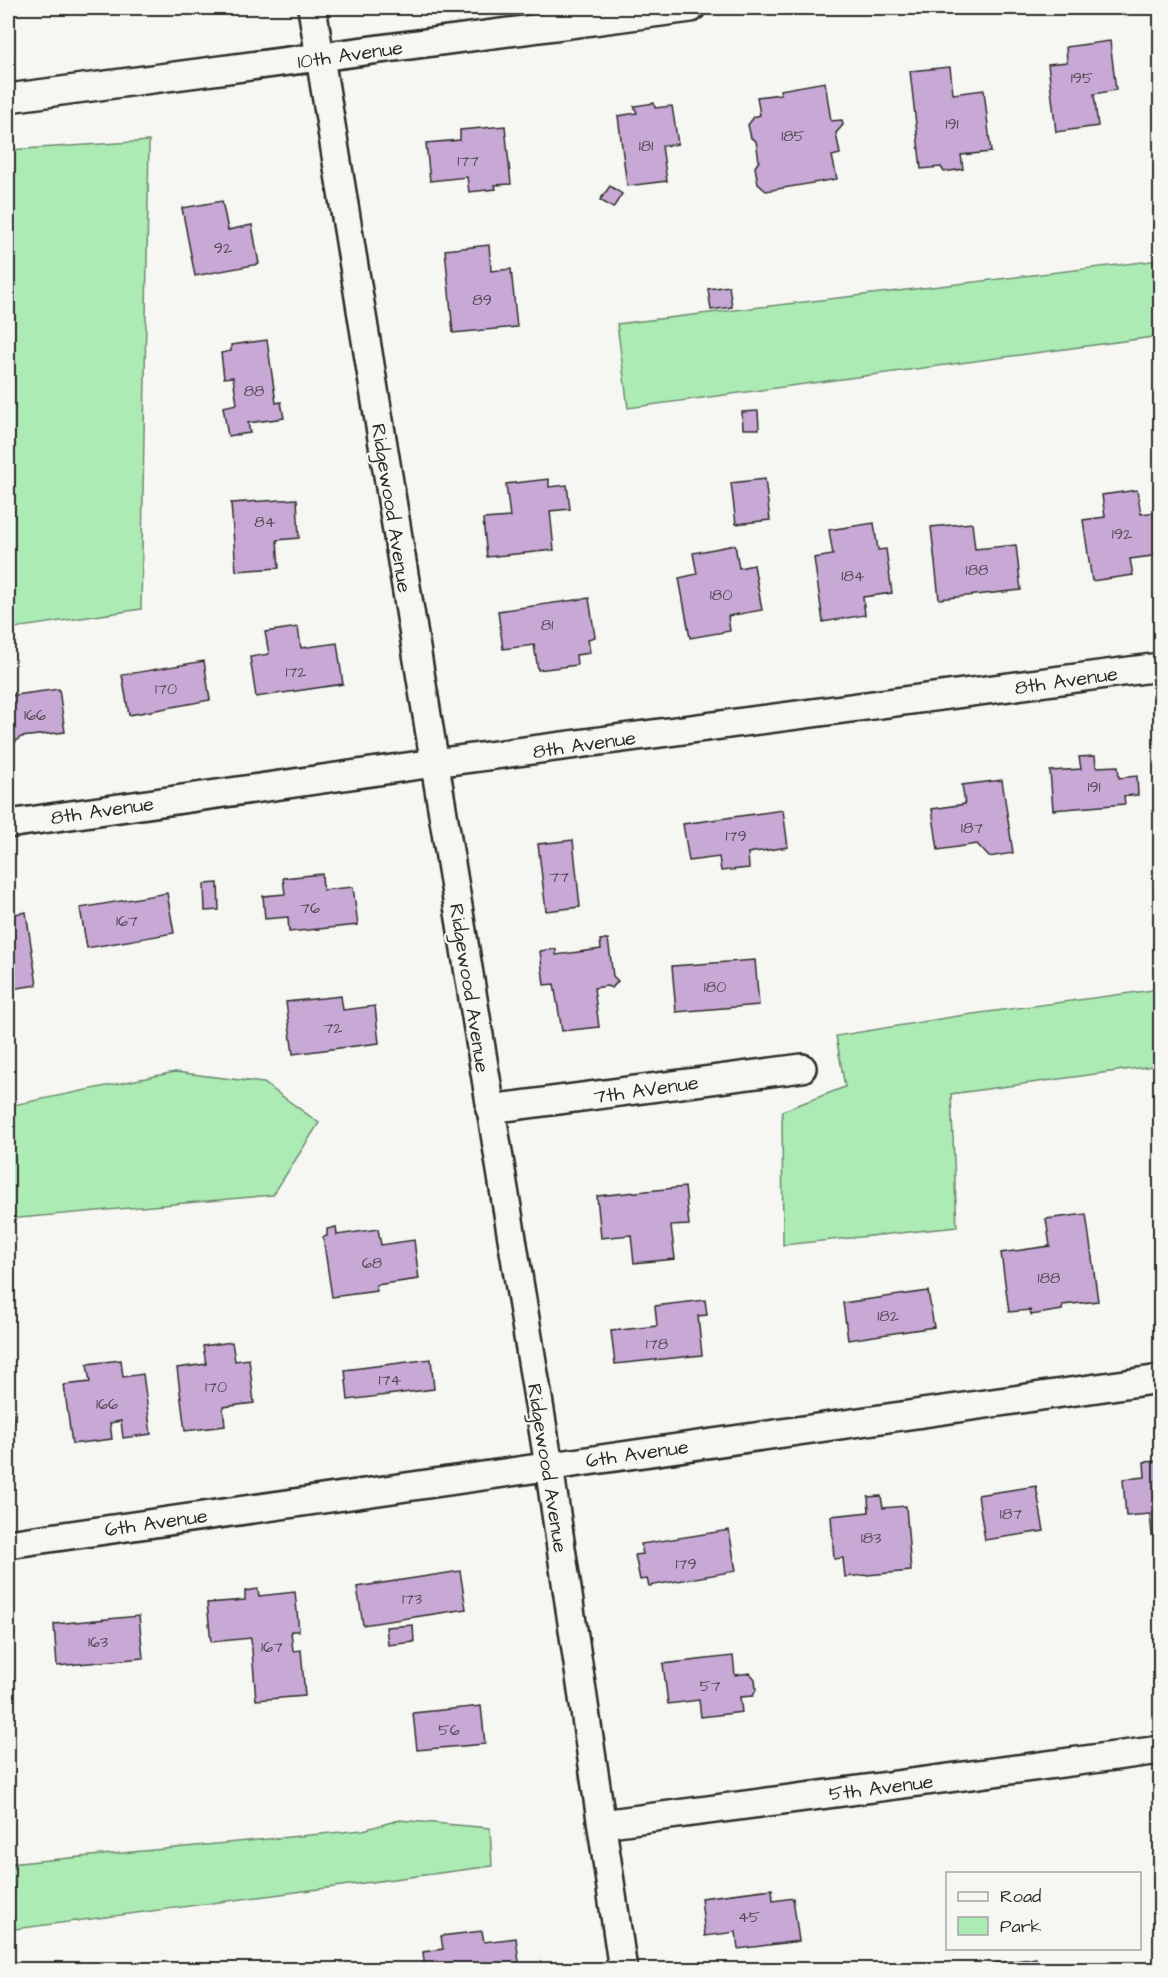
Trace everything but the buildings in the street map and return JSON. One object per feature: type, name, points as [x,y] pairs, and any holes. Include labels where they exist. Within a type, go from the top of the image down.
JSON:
[{"type":"street","name":"Ridgewood Avenue","points":[[312,8],[318,59],[549,1466],[623,1970]]},
{"type":"street","name":"10th Avenue","points":[[8,98],[318,59],[691,8]]},
{"type":"street","name":"8th Avenue","points":[[8,824],[434,763],[1161,667]]},
{"type":"street","name":"7th AVenue","points":[[490,1109],[802,1068]]},
{"type":"street","name":"6th Avenue","points":[[8,1544],[1161,1379]]},
{"type":"street","name":"5th Avenue","points":[[602,1824],[1161,1750]]},
{"type":"green space","points":[[149,141],[141,609],[8,629],[8,150]]},
{"type":"green space","points":[[1160,260],[1160,336],[628,408],[617,324]]},
{"type":"green space","points":[[1160,989],[1160,1065],[951,1094],[957,1227],[783,1245],[782,1111],[845,1087],[836,1036],[958,1016]]},
{"type":"green space","points":[[175,1072],[264,1083],[319,1123],[273,1195],[8,1219],[8,1106]]},
{"type":"green space","points":[[399,1820],[490,1828],[492,1866],[8,1930],[8,1864],[363,1830]]}]
